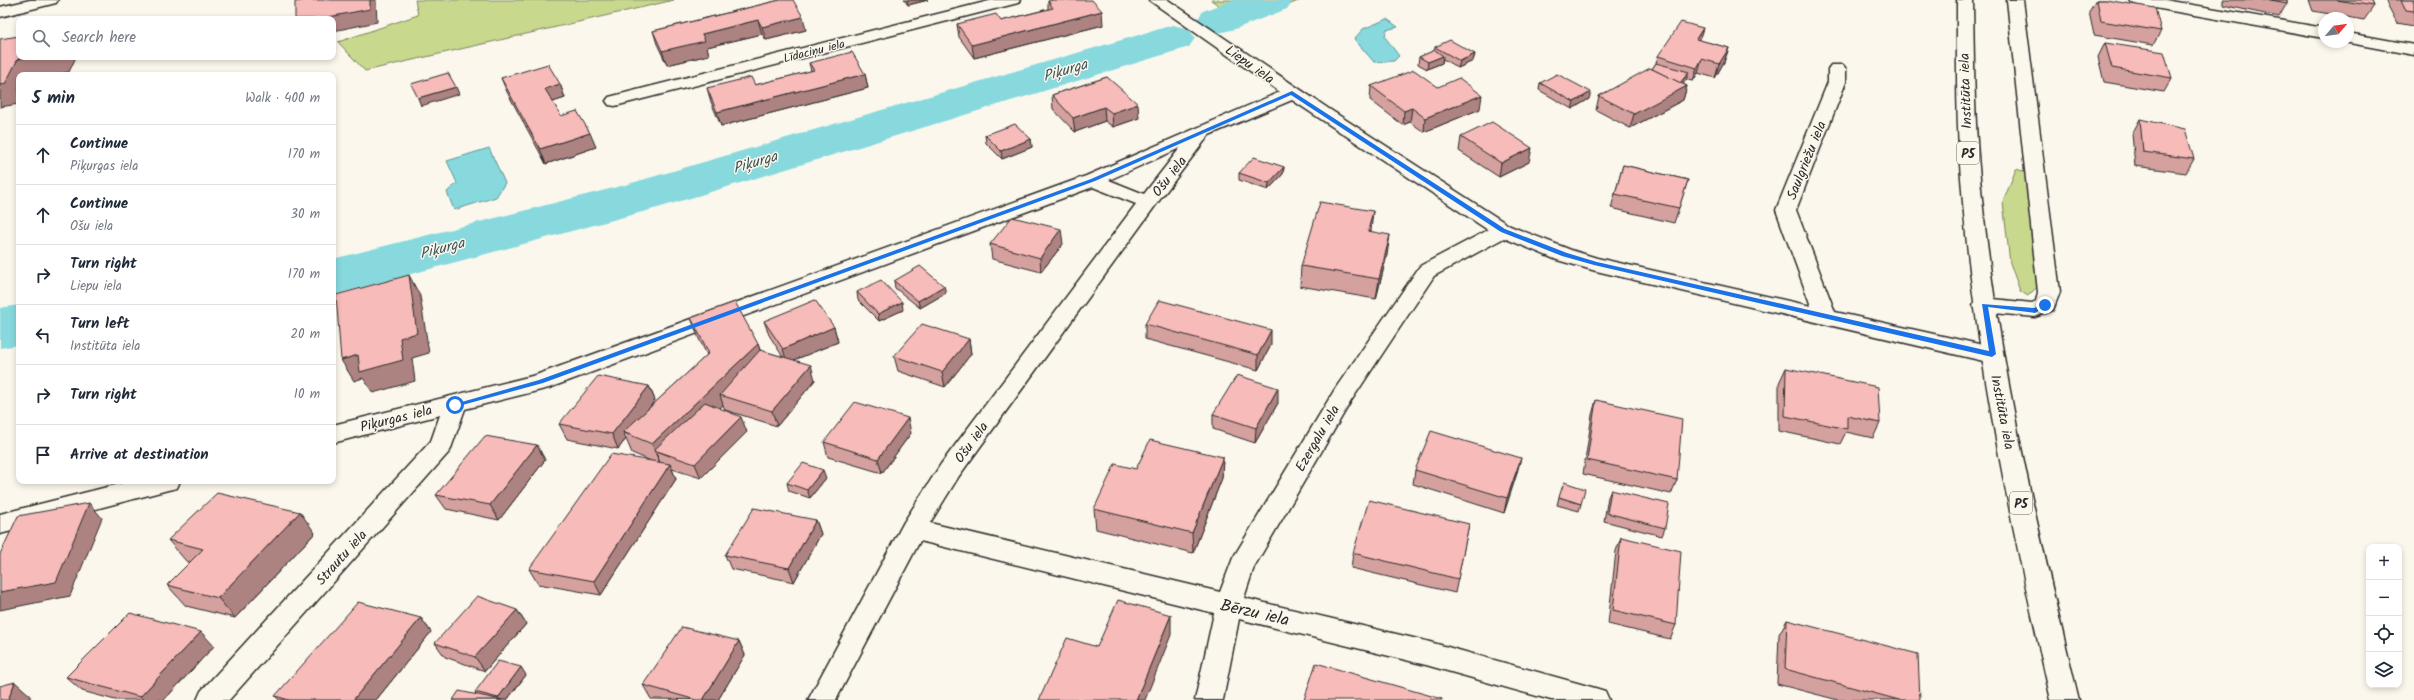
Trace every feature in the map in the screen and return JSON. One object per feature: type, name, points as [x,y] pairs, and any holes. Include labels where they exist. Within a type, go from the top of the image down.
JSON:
[{"type":"street","points":[[0,12],[50,0]]},
{"type":"street","name":"Līdaciņu iela","points":[[615,101],[1012,0]]},
{"type":"street","name":"Liepu iela","points":[[1157,0],[1292,93],[1503,230],[1564,254],[1596,264],[1992,354]]},
{"type":"street","name":"Institūta iela","points":[[1965,0],[1963,58],[1970,192],[1984,305],[2010,449],[2065,700]]},
{"type":"street","points":[[1984,305],[2035,310],[2045,305],[2049,292],[2015,0]]},
{"type":"street","points":[[2138,0],[2318,33]]},
{"type":"street","points":[[2354,39],[2414,50]]},
{"type":"street","name":"Saulgriežu iela","points":[[1826,317],[1786,210],[1837,82],[1836,69]]},
{"type":"street","name":"Ošu iela","points":[[822,700],[913,529],[950,470],[1148,202],[1203,132],[1292,93]]},
{"type":"street","name":"Piķurgas iela","points":[[336,433],[396,417],[455,405],[541,382],[1093,180],[1203,132]]},
{"type":"street","name":"Ošu iela","points":[[1093,180],[1148,202]]},
{"type":"street","name":"Ezergalu iela","points":[[1209,700],[1220,654],[1228,606],[1242,565],[1343,395],[1427,271],[1503,230]]},
{"type":"street","name":"Strautu iela","points":[[211,700],[442,445],[455,405]]},
{"type":"street","points":[[0,524],[156,484]]},
{"type":"street","name":"Bērzu iela","points":[[913,529],[1426,653],[1595,700]]},
{"type":"green space","points":[[415,0],[674,0],[365,71],[338,42],[418,15]]},
{"type":"green space","points":[[1211,0],[1301,0],[1243,22]]},
{"type":"green space","points":[[2016,169],[2026,172],[2037,287],[2028,296],[2020,291],[2010,263],[2003,202]]},
{"type":"water","points":[[1387,19],[1398,27],[1386,30],[1385,37],[1399,56],[1394,61],[1374,62],[1354,39],[1363,29]]},
{"type":"water","points":[[489,148],[505,183],[496,197],[454,210],[447,192],[457,183],[447,161]]},
{"type":"building","points":[[307,0],[370,0],[370,9],[334,16],[295,16],[295,2]]},
{"type":"building","points":[[780,0],[793,0],[803,17],[762,27],[758,20],[702,34],[705,41],[662,51],[653,31]]},
{"type":"building","points":[[1092,0],[1102,11],[972,45],[957,24],[996,14],[1001,21],[1053,8],[1048,1]]},
{"type":"building","points":[[2097,0],[2106,0],[2155,8],[2161,31],[2101,21]]},
{"type":"building","points":[[2271,0],[2287,0],[2287,3]]},
{"type":"building","points":[[2337,0],[2371,0],[2374,6]]},
{"type":"building","points":[[2401,0],[2414,0],[2414,11],[2406,10]]},
{"type":"building","points":[[1681,22],[1703,28],[1696,39],[1729,48],[1719,64],[1702,59],[1697,68],[1658,56]]},
{"type":"building","points":[[16,36],[16,60],[17,60],[5,84],[0,85],[0,39]]},
{"type":"building","points":[[1450,40],[1475,54],[1460,61],[1435,47]]},
{"type":"building","points":[[2105,43],[2164,52],[2172,78],[2112,68]]},
{"type":"building","points":[[1435,50],[1443,56],[1428,62],[1419,57]]},
{"type":"building","points":[[852,52],[865,74],[717,112],[707,88],[751,77],[755,85],[814,70],[809,63]]},
{"type":"building","points":[[1656,63],[1689,72],[1680,83],[1652,69]]},
{"type":"building","points":[[548,64],[560,84],[545,89],[561,116],[577,111],[590,133],[540,149],[501,78]]},
{"type":"building","points":[[1650,68],[1687,86],[1634,114],[1599,96]]},
{"type":"building","points":[[1414,70],[1438,87],[1459,78],[1482,95],[1425,118],[1412,108],[1404,111],[1371,86]]},
{"type":"building","points":[[448,73],[456,87],[418,98],[411,84]]},
{"type":"building","points":[[1557,74],[1591,92],[1574,102],[1540,83]]},
{"type":"building","points":[[1107,77],[1138,104],[1112,113],[1104,107],[1073,118],[1052,95]]},
{"type":"building","points":[[2140,119],[2185,129],[2194,159],[2143,152]]},
{"type":"building","points":[[1492,122],[1532,148],[1501,163],[1461,137]]},
{"type":"building","points":[[1015,124],[1031,139],[1001,151],[985,135]]},
{"type":"building","points":[[1254,157],[1284,167],[1269,183],[1239,173]]},
{"type":"building","points":[[1623,165],[1688,180],[1679,208],[1615,194]]},
{"type":"building","points":[[1320,202],[1373,211],[1368,231],[1390,235],[1379,279],[1301,266]]},
{"type":"building","points":[[1012,217],[1061,229],[1040,258],[990,244]]},
{"type":"building","points":[[920,266],[944,286],[918,301],[894,281]]},
{"type":"building","points":[[409,275],[417,333],[400,338],[403,360],[360,372],[358,355],[341,360],[336,295]]},
{"type":"building","points":[[881,280],[902,302],[878,314],[857,292]]},
{"type":"building","points":[[815,300],[834,327],[783,349],[764,321]]},
{"type":"building","points":[[1159,300],[1271,330],[1258,355],[1145,324]]},
{"type":"building","points":[[735,302],[758,344],[652,444],[623,432],[709,353],[691,318]]},
{"type":"building","points":[[922,324],[969,339],[942,372],[894,356]]},
{"type":"building","points":[[760,350],[811,365],[772,411],[720,395]]},
{"type":"building","points":[[1786,368],[1878,387],[1880,423],[1847,416],[1847,429],[1785,416]]},
{"type":"building","points":[[1237,375],[1278,388],[1256,428],[1213,414]]},
{"type":"building","points":[[598,376],[649,386],[612,434],[559,424]]},
{"type":"building","points":[[1596,400],[1682,419],[1677,480],[1587,460]]},
{"type":"building","points":[[705,402],[741,417],[695,464],[654,450]]},
{"type":"building","points":[[855,402],[908,418],[878,459],[824,442]]},
{"type":"building","points":[[1431,431],[1521,458],[1507,498],[1415,470]]},
{"type":"building","points":[[485,436],[537,445],[490,505],[436,495]]},
{"type":"building","points":[[1150,440],[1223,457],[1192,533],[1094,509],[1115,464],[1136,469]]},
{"type":"building","points":[[611,454],[670,464],[594,581],[529,569]]},
{"type":"building","points":[[803,463],[823,470],[807,490],[787,483]]},
{"type":"building","points":[[1564,482],[1585,489],[1581,504],[1559,497]]},
{"type":"building","points":[[1611,490],[1669,504],[1665,528],[1607,513]]},
{"type":"building","points":[[217,493],[300,512],[218,598],[167,585],[203,549],[168,540]]},
{"type":"building","points":[[1369,500],[1469,524],[1458,579],[1353,553]]},
{"type":"building","points":[[89,503],[56,582],[0,592],[0,554],[18,516]]},
{"type":"building","points":[[754,508],[816,520],[789,568],[725,555]]},
{"type":"building","points":[[1621,537],[1681,551],[1676,625],[1613,610]]},
{"type":"building","points":[[477,596],[517,610],[475,657],[435,643]]},
{"type":"building","points":[[1118,600],[1171,615],[1136,700],[1039,700],[1067,638],[1097,647]]},
{"type":"building","points":[[358,602],[421,618],[353,700],[289,700],[275,696]]},
{"type":"building","points":[[130,613],[201,632],[140,697],[66,677]]},
{"type":"building","points":[[1787,620],[1918,654],[1920,700],[1899,700],[1785,669]]},
{"type":"building","points":[[682,627],[739,641],[703,700],[696,700],[643,685]]},
{"type":"building","points":[[498,661],[521,667],[498,698],[475,692]]},
{"type":"building","points":[[1316,663],[1442,699],[1442,700],[1304,700]]},
{"type":"building","points":[[15,682],[8,700],[0,700],[0,686]]},
{"type":"building","points":[[459,691],[502,700],[453,700]]},
{"type":"waterway","name":"Piķurga","points":[[1219,20],[1272,0]]},
{"type":"waterway","name":"Piķurga","points":[[336,276],[643,196],[1173,38]]},
{"type":"waterway","name":"Piķurga","points":[[0,328],[16,325]]},
{"type":"route","points":[[455,405],[541,382],[1093,180],[1142,160],[1292,93],[1503,230],[1564,254],[1596,264],[1992,354],[1987,331],[1984,305],[2022,310],[2035,310],[2045,305]]}]
